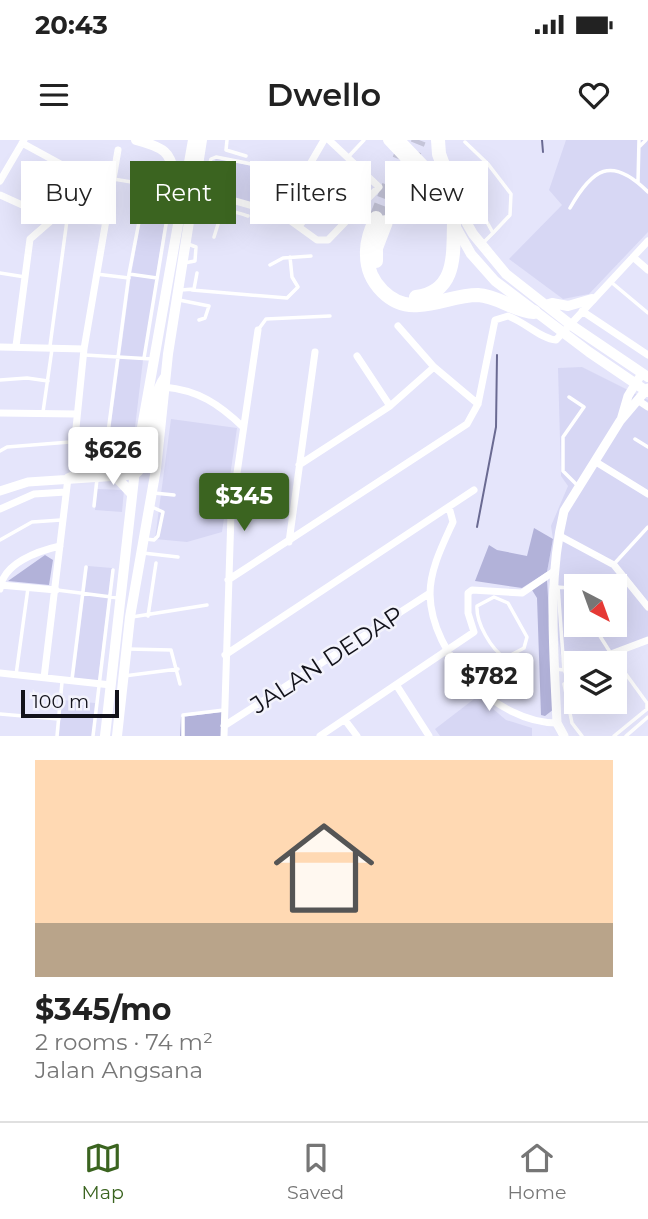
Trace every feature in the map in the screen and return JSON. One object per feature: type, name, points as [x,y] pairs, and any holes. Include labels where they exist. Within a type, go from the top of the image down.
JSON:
[{"type":"highway","points":[[438,140],[442,161]]},
{"type":"highway","points":[[453,224],[455,252],[451,272],[438,289],[418,297],[394,290],[379,271],[376,248],[381,220],[366,258],[375,284],[389,297],[415,306],[464,295],[482,295],[523,312],[539,309]]},
{"type":"main road","points":[[136,140],[155,145],[172,161]]},
{"type":"main road","points":[[193,140],[193,161]]},
{"type":"main road","points":[[198,161],[202,140]]},
{"type":"main road","points":[[377,140],[386,148],[399,145]]},
{"type":"main road","points":[[388,140],[421,161]]},
{"type":"main road","points":[[409,140],[418,158]]},
{"type":"main road","points":[[399,145],[412,161]]},
{"type":"main road","points":[[105,736],[105,685],[115,598],[132,494],[134,475],[131,462],[148,358],[184,224]]},
{"type":"main road","points":[[117,736],[130,617],[150,507],[188,224]]},
{"type":"main road","points":[[454,224],[477,262],[512,296],[539,309],[635,384],[647,390]]},
{"type":"main road","points":[[469,224],[481,246],[539,309]]},
{"type":"main road","points":[[539,309],[552,303],[568,306],[592,299]]},
{"type":"main road","points":[[567,329],[645,375]]},
{"type":"main road","points":[[134,475],[145,462],[157,388],[165,382]]},
{"type":"main road","points":[[117,478],[132,494]]},
{"type":"street","points":[[313,161],[326,140],[351,161]]},
{"type":"street","points":[[0,181],[23,142],[57,161]]},
{"type":"street","points":[[116,162],[118,150]]},
{"type":"street","points":[[371,181],[378,189],[371,196]]},
{"type":"street","points":[[0,195],[21,205]]},
{"type":"street","points":[[16,346],[30,239],[47,224]]},
{"type":"street","points":[[75,438],[84,352],[104,224]]},
{"type":"street","points":[[294,224],[317,240],[328,240],[344,224]]},
{"type":"street","points":[[495,320],[508,316],[526,322],[543,337],[552,340],[567,329],[648,241]]},
{"type":"street","points":[[633,257],[648,270]]},
{"type":"street","points":[[228,580],[467,424],[478,404],[495,320],[494,306],[482,295]]},
{"type":"street","points":[[582,311],[648,355]]},
{"type":"street","points":[[398,326],[434,367],[478,404]]},
{"type":"street","points":[[224,736],[231,514],[258,330]]},
{"type":"street","points":[[0,348],[51,346],[84,352]]},
{"type":"street","points":[[289,542],[314,352]]},
{"type":"street","points":[[357,356],[390,405]]},
{"type":"street","points":[[299,465],[390,405],[434,367]]},
{"type":"street","points":[[620,428],[628,396],[635,384],[645,375]]},
{"type":"street","points":[[165,382],[200,394],[219,405],[243,427]]},
{"type":"street","points":[[564,736],[557,723],[559,669],[553,572],[564,511],[620,428],[644,404],[647,390]]},
{"type":"street","points":[[3,413],[76,414]]},
{"type":"street","points":[[0,491],[28,482],[120,472],[131,462]]},
{"type":"street","points":[[596,462],[648,494]]},
{"type":"street","points":[[101,472],[117,478],[134,475]]},
{"type":"street","points":[[44,678],[68,478]]},
{"type":"street","points":[[225,655],[474,490]]},
{"type":"street","points":[[0,509],[34,494],[66,492]]},
{"type":"street","points":[[449,507],[453,522],[440,552],[430,593],[432,610],[446,651],[480,686],[516,715],[532,721],[557,723]]},
{"type":"street","points":[[560,536],[614,565],[648,607]]},
{"type":"street","points":[[55,590],[0,587],[7,571],[27,558],[60,546]]},
{"type":"street","points":[[320,736],[474,632],[468,613],[468,593],[472,590],[526,591],[553,572]]},
{"type":"street","name":"JALAN DEDAP","points":[[224,726],[430,593]]},
{"type":"street","points":[[619,651],[648,640]]},
{"type":"street","points":[[0,673],[105,685]]},
{"type":"street","points":[[397,686],[429,736]]},
{"type":"street","points":[[345,720],[356,736]]},
{"type":"lane","points":[[227,140],[226,150],[246,156]]},
{"type":"lane","points":[[348,158],[364,140]]},
{"type":"lane","points":[[633,140],[640,146]]},
{"type":"lane","points":[[638,182],[639,140]]},
{"type":"lane","points":[[640,146],[646,140]]},
{"type":"lane","points":[[465,142],[488,164],[511,194],[510,215],[481,246]]},
{"type":"lane","points":[[210,161],[216,157],[236,161]]},
{"type":"lane","points":[[570,208],[584,183],[597,172],[613,171],[638,182],[648,192]]},
{"type":"lane","points":[[236,212],[248,216]]},
{"type":"lane","points":[[43,412],[67,224]]},
{"type":"lane","points":[[94,506],[139,224]]},
{"type":"lane","points":[[84,352],[148,358],[166,224]]},
{"type":"lane","points":[[214,237],[218,224]]},
{"type":"lane","points":[[299,228],[303,224]]},
{"type":"lane","points":[[488,224],[493,233]]},
{"type":"lane","points":[[270,265],[290,257],[311,256]]},
{"type":"lane","points":[[177,295],[192,290],[287,298],[298,288],[292,277],[290,257]]},
{"type":"lane","points":[[0,273],[25,276]]},
{"type":"lane","points":[[192,290],[197,273]]},
{"type":"lane","points":[[96,274],[157,278]]},
{"type":"lane","points":[[609,281],[648,313]]},
{"type":"lane","points":[[177,295],[209,306],[205,318],[199,320]]},
{"type":"lane","points":[[258,330],[266,319],[330,316]]},
{"type":"lane","points":[[0,380],[27,378],[48,381]]},
{"type":"lane","points":[[569,397],[584,407],[563,437],[563,471],[579,487]]},
{"type":"lane","points":[[0,405],[3,413]]},
{"type":"lane","points":[[0,451],[7,447],[70,442],[75,438]]},
{"type":"lane","points":[[635,439],[648,447]]},
{"type":"lane","points":[[152,493],[174,495]]},
{"type":"lane","points":[[0,540],[32,522],[63,520]]},
{"type":"lane","points":[[614,565],[648,527]]},
{"type":"lane","points":[[141,552],[178,557]]},
{"type":"lane","points":[[148,616],[156,563]]},
{"type":"lane","points":[[71,681],[86,567]]},
{"type":"lane","points":[[55,590],[115,598],[113,570]]},
{"type":"lane","points":[[555,588],[564,587]]},
{"type":"lane","points":[[16,674],[28,588]]},
{"type":"lane","points":[[494,597],[508,603],[527,637],[524,648],[505,658],[498,654],[482,628],[476,616],[477,606],[494,597]]},
{"type":"lane","points":[[130,617],[207,606]]},
{"type":"lane","points":[[474,632],[482,628]]},
{"type":"lane","points":[[126,649],[167,648],[174,654],[180,684]]},
{"type":"lane","points":[[123,677],[178,669]]},
{"type":"lane","points":[[559,669],[564,674]]},
{"type":"lane","points":[[614,736],[647,709],[646,703],[627,676]]},
{"type":"lane","points":[[57,736],[62,680]]},
{"type":"lane","points":[[93,736],[105,685]]},
{"type":"lane","points":[[183,736],[183,715],[224,709]]},
{"type":"lane","points":[[0,714],[59,719]]},
{"type":"lane","points":[[570,714],[572,723],[582,736]]},
{"type":"lane","points":[[626,736],[648,717]]},
{"type":"shaded area","points":[[566,140],[648,140],[648,232],[589,294],[563,299],[509,259],[562,205],[549,190]]},
{"type":"shaded area","points":[[236,162],[250,166],[250,203],[236,199]]},
{"type":"shaded area","points":[[140,224],[164,224],[143,360],[131,461],[106,461]]},
{"type":"shaded area","points":[[582,367],[648,400],[648,642],[627,651],[564,651],[564,673],[547,572],[553,539],[551,526],[568,486],[561,476],[558,368]]},
{"type":"shaded area","points":[[171,419],[237,428],[222,532],[187,542],[155,539]]},
{"type":"shaded area","points":[[97,489],[124,490],[122,512],[95,510]]},
{"type":"shaded area","points":[[534,528],[553,539],[547,572],[522,588],[475,581],[489,545],[497,550],[527,556]]},
{"type":"shaded area","points":[[45,555],[53,560],[49,585],[8,581]]},
{"type":"shaded area","points":[[88,566],[112,568],[98,681],[74,678]]},
{"type":"shaded area","points":[[547,579],[554,709],[545,716],[541,715],[537,598],[532,590]]},
{"type":"shaded area","points":[[478,696],[506,720],[532,728],[532,736],[440,736],[435,729]]},
{"type":"shaded area","points":[[62,700],[95,703],[92,736],[59,736]]},
{"type":"shaded area","points":[[222,712],[221,736],[180,736],[181,717]]},
{"type":"waterway","points":[[542,140],[543,152]]},
{"type":"waterway","points":[[477,527],[496,427],[497,355]]},
{"type":"tunnel","points":[[376,218],[407,140]]},
{"type":"tunnel","points":[[411,161],[419,140]]}]
